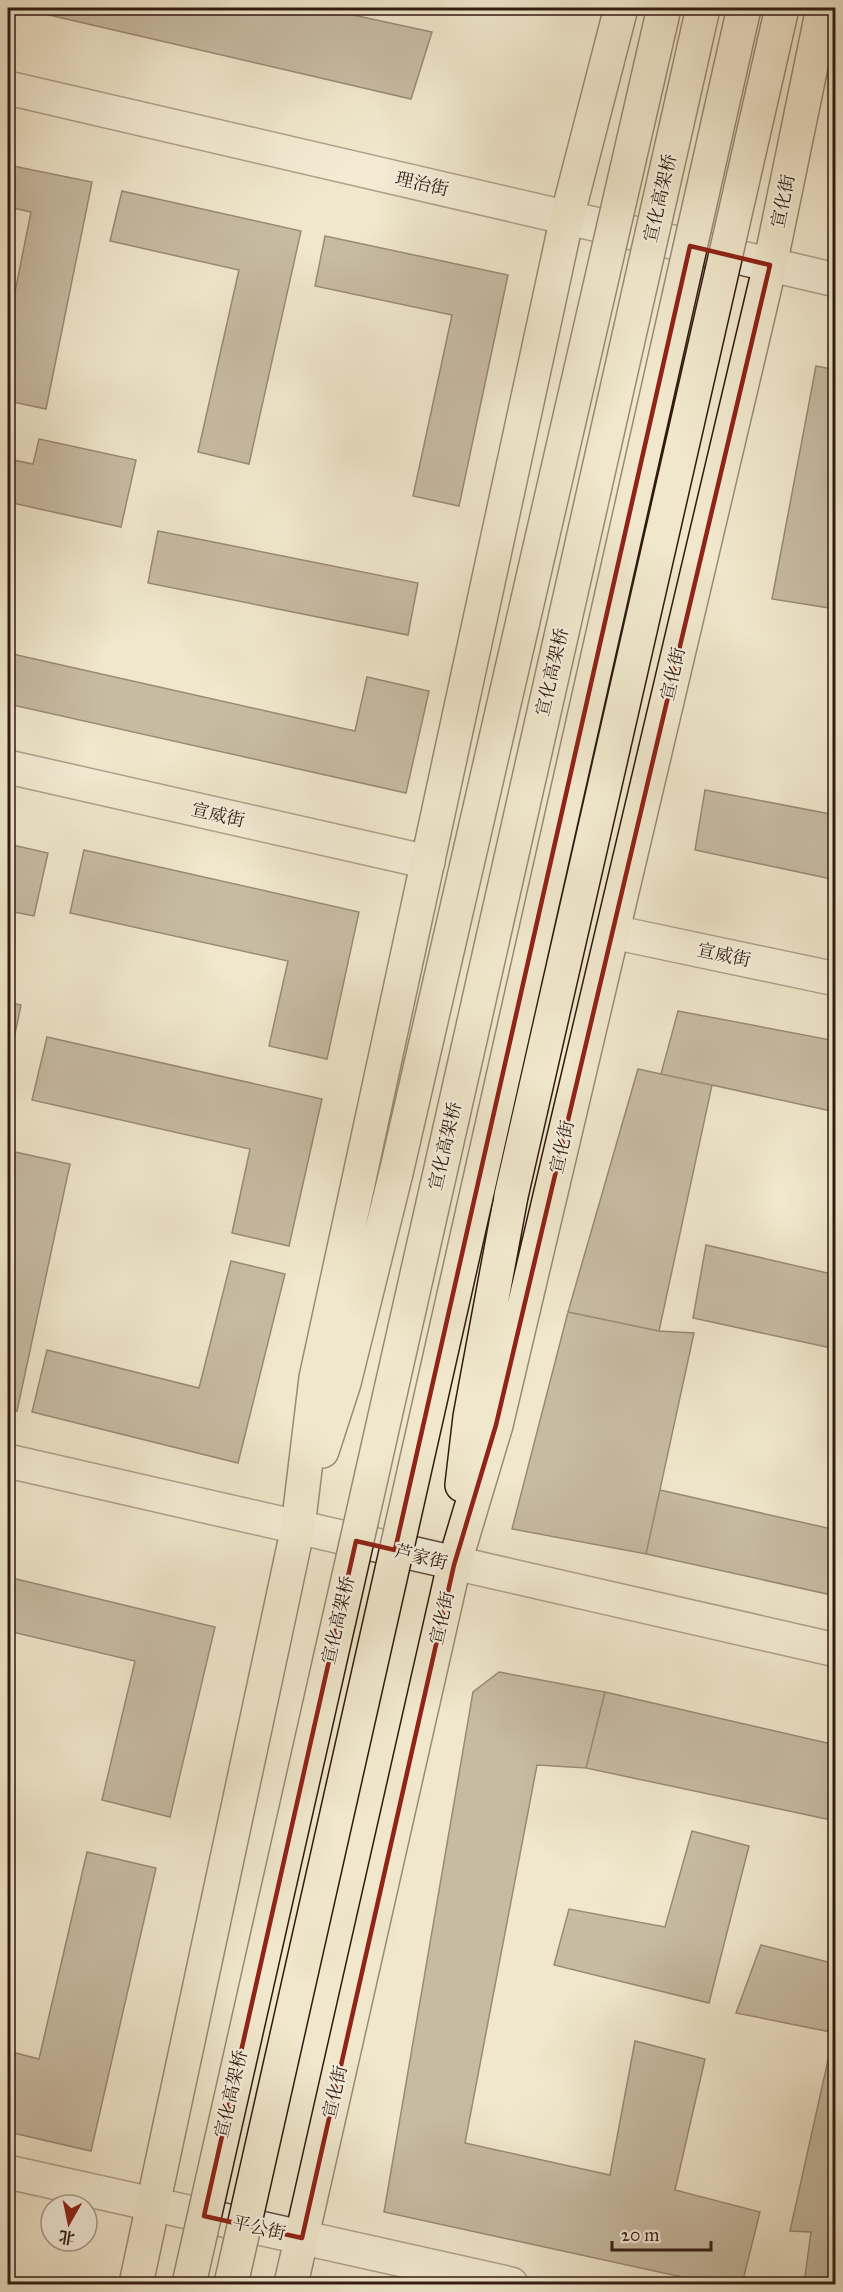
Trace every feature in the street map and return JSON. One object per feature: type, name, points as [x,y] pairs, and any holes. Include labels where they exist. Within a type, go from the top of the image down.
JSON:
[{"type":"highway","points":[[136,2284],[298,1527],[316,1378],[567,217],[621,8]]},
{"type":"highway","points":[[298,1527],[344,1383],[396,1173],[664,8]]},
{"type":"highway","name":"宣化高架桥","points":[[189,2284],[703,8]]},
{"type":"highway","points":[[231,2284],[744,8]]},
{"type":"highway","points":[[454,1564],[470,1417],[512,1196],[782,8]]},
{"type":"highway","name":"宣化街","points":[[291,2284],[454,1564],[496,1425],[770,265],[823,8]]},
{"type":"street","name":"理治街","points":[[8,88],[836,280]]},
{"type":"street","name":"宣威街","points":[[8,767],[428,862]]},
{"type":"street","name":"宣威街","points":[[613,932],[836,979]]},
{"type":"street","name":"芦家街","points":[[8,1461],[836,1650]]},
{"type":"street","name":"平公街","points":[[8,2172],[511,2284]]},
{"type":"highlighted area","points":[[690,246],[770,265],[496,1425],[454,1565],[302,2238],[204,2216],[356,1541],[395,1550]]},
{"type":"building","points":[[19,8],[321,8],[432,32],[411,99]]},
{"type":"building","points":[[8,165],[92,182],[46,409],[8,401],[8,327],[31,212],[8,207]]},
{"type":"building","points":[[122,191],[301,231],[249,464],[198,452],[239,270],[110,241]]},
{"type":"building","points":[[325,236],[508,275],[459,506],[413,496],[452,315],[315,286]]},
{"type":"building","points":[[816,366],[836,370],[836,609],[772,599]]},
{"type":"building","points":[[39,439],[136,460],[121,527],[8,502],[8,459],[33,464]]},
{"type":"building","points":[[158,531],[418,583],[408,635],[148,583]]},
{"type":"building","points":[[8,653],[355,731],[367,677],[429,691],[406,793],[8,704]]},
{"type":"building","points":[[705,790],[836,815],[836,880],[695,850]]},
{"type":"building","points":[[8,844],[48,853],[34,916],[8,911]]},
{"type":"building","points":[[84,850],[359,912],[327,1059],[269,1046],[288,961],[70,913]]},
{"type":"building","points":[[8,1002],[21,1005],[8,1068]]},
{"type":"building","points":[[678,1011],[836,1041],[836,1112],[661,1074]]},
{"type":"building","points":[[47,1037],[322,1099],[289,1246],[232,1233],[250,1149],[32,1100]]},
{"type":"building","points":[[638,1069],[712,1085],[659,1331],[568,1312]]},
{"type":"building","points":[[15,1152],[70,1164],[17,1411],[8,1409],[8,1189]]},
{"type":"building","points":[[706,1245],[836,1275],[836,1349],[693,1318]]},
{"type":"building","points":[[231,1261],[285,1274],[238,1463],[32,1412],[47,1350],[199,1388]]},
{"type":"building","points":[[568,1312],[659,1331],[694,1333],[646,1554],[512,1529]]},
{"type":"building","points":[[660,1490],[836,1530],[836,1596],[646,1554]]},
{"type":"building","points":[[8,1577],[215,1627],[170,1817],[102,1800],[135,1661],[8,1631]]},
{"type":"building","points":[[499,1672],[605,1692],[586,1768],[537,1765],[465,2143],[610,2175],[635,2041],[705,2059],[675,2190],[760,2212],[742,2284],[714,2284],[384,2212],[473,1692]]},
{"type":"building","points":[[605,1692],[836,1745],[836,1821],[586,1768]]},
{"type":"building","points":[[692,1831],[749,1846],[709,2003],[554,1965],[569,1909],[665,1927]]},
{"type":"building","points":[[87,1852],[156,1868],[91,2151],[8,2132],[8,2051],[39,2059]]},
{"type":"building","points":[[761,1945],[836,1964],[836,2033],[736,2013]]},
{"type":"building","points":[[830,2051],[836,2052],[836,2284],[804,2284],[811,2232],[790,2231]]}]
